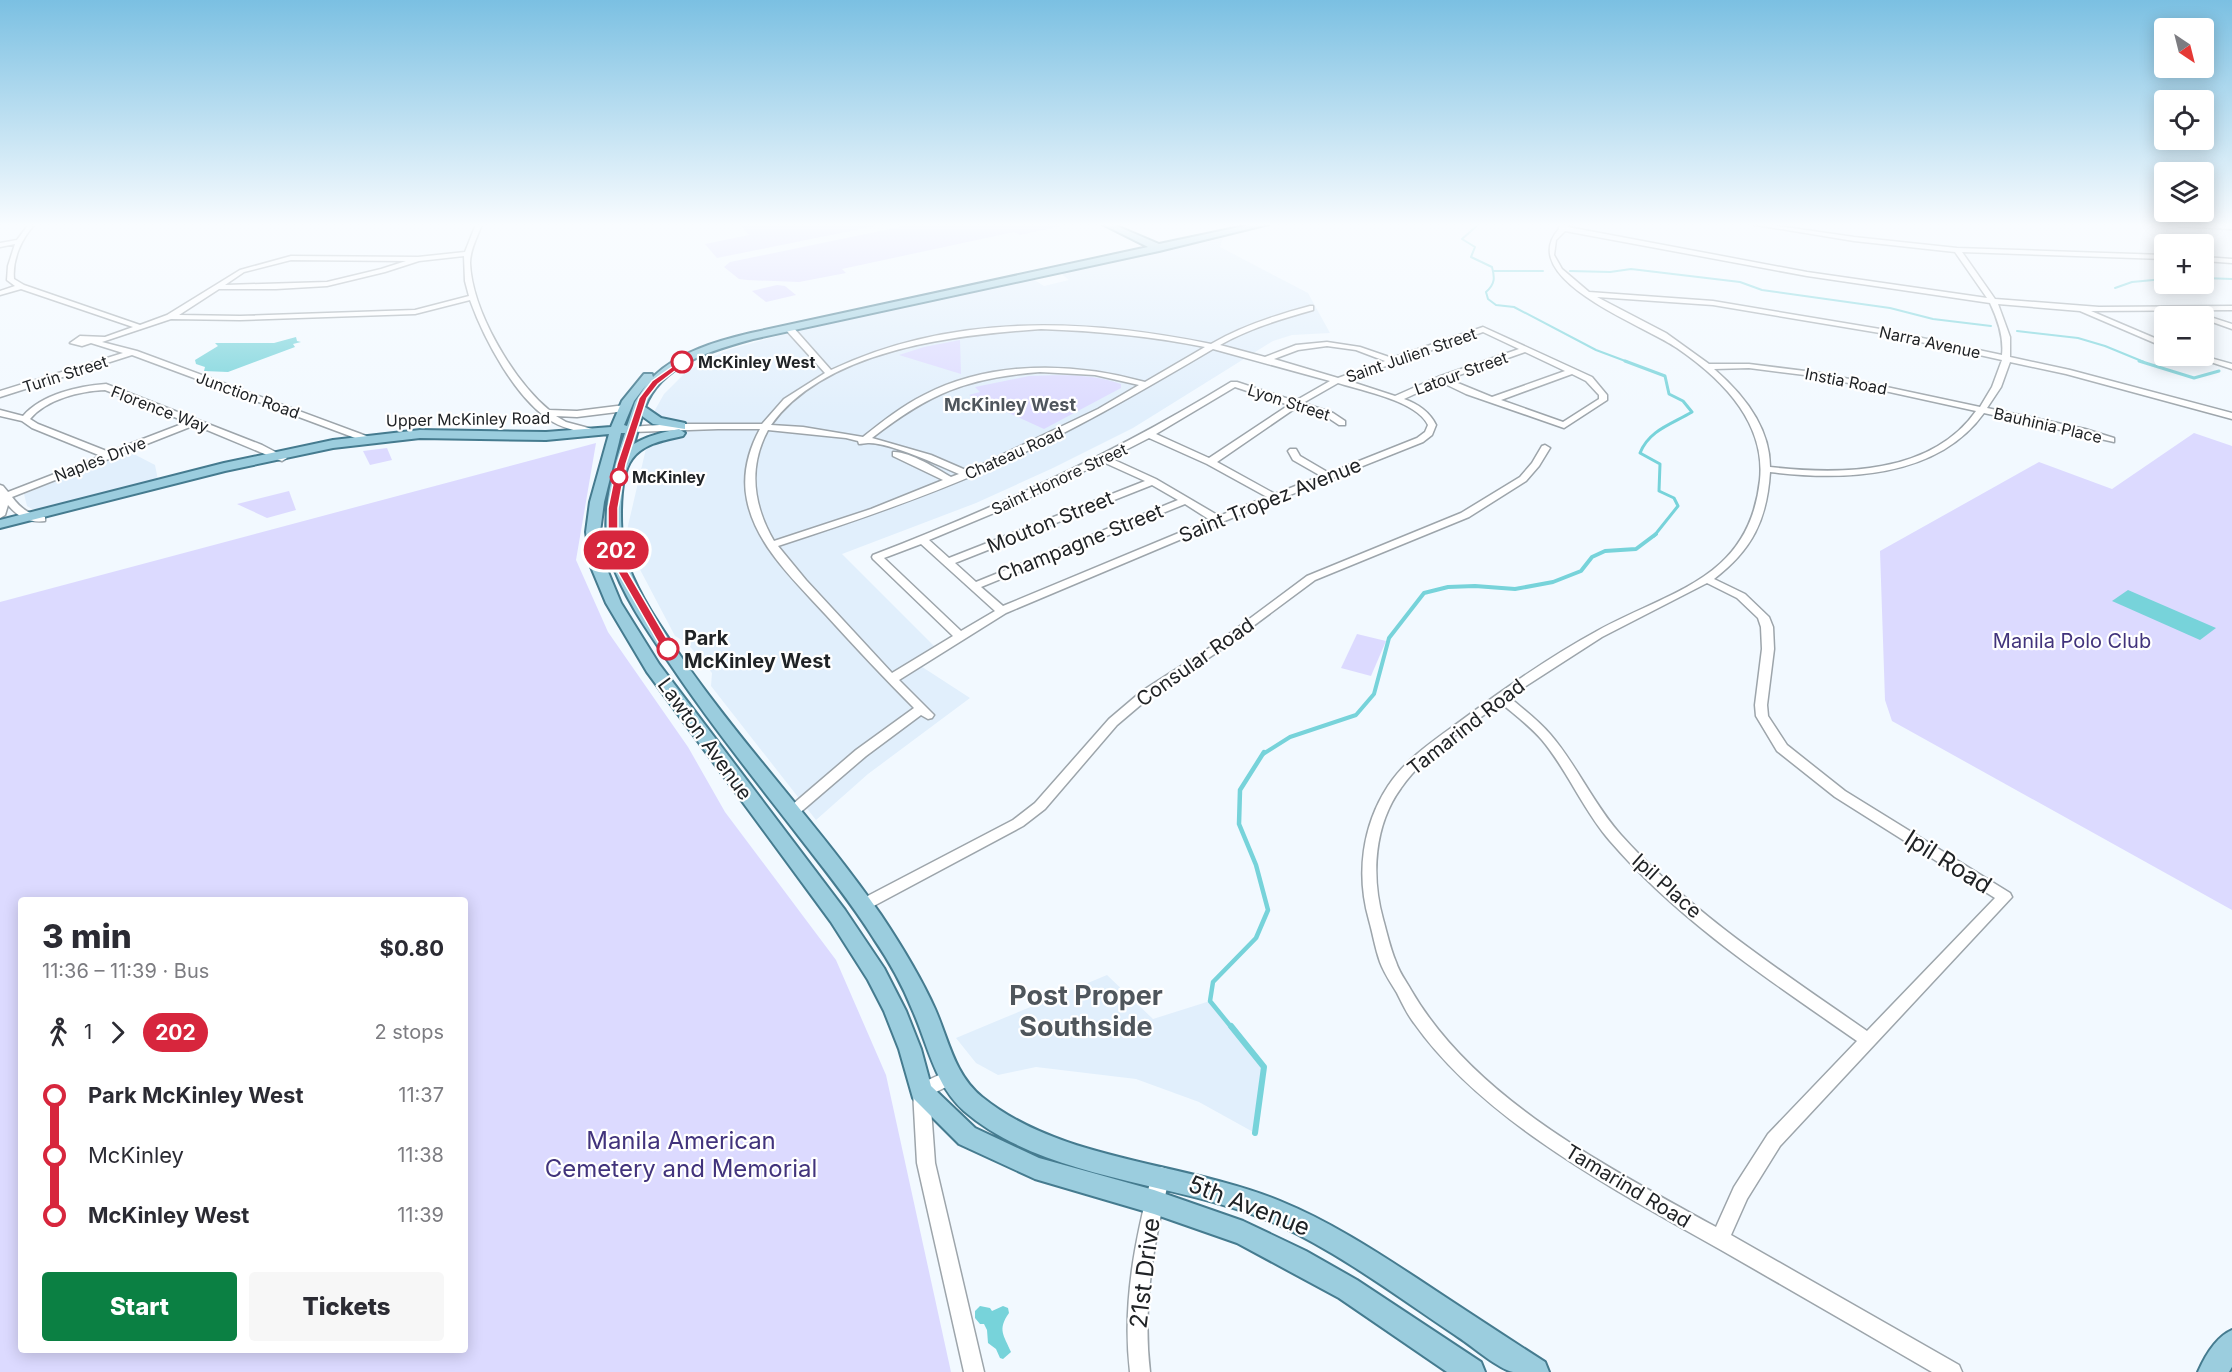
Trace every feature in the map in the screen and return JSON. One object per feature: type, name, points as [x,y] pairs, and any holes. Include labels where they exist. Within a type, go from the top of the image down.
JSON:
[{"type":"main road","name":"Lawton Avenue","points":[[921,1091],[910,1049],[895,1011],[876,974],[838,916],[653,668],[631,634],[604,581],[594,554],[593,532],[598,489],[625,408],[638,386],[660,367],[681,354],[722,338],[937,288]]},
{"type":"main road","name":"Lawton Avenue","points":[[950,1077],[939,1055],[926,1013],[901,965],[863,905],[714,715],[668,649],[620,567],[613,529],[613,508],[622,464],[643,398],[655,383],[684,361],[723,344],[972,288]]},
{"type":"main road","points":[[639,409],[657,421],[680,430]]},
{"type":"main road","points":[[622,464],[628,454],[642,444],[680,430]]},
{"type":"main road","name":"Upper McKinley Road","points":[[0,529],[35,518],[280,456],[366,439],[432,434],[546,436],[593,432],[632,432]]},
{"type":"main road","name":"Upper McKinley Road","points":[[280,456],[405,439],[460,437],[522,445],[616,432]]},
{"type":"main road","name":"Upper McKinley Road","points":[[0,524],[35,518]]},
{"type":"main road","name":"5th Avenue","points":[[950,1077],[958,1089],[986,1114],[1021,1133],[1085,1158],[1198,1185],[1272,1210],[1313,1229],[1367,1261],[1535,1372]]},
{"type":"main road","name":"5th Avenue","points":[[921,1091],[967,1136],[997,1151],[1035,1168],[1154,1202],[1243,1233],[1297,1260],[1348,1289],[1471,1372]]},
{"type":"main road","points":[[2212,1372],[2232,1344]]},
{"type":"street","points":[[0,293],[17,288]]},
{"type":"street","points":[[24,288],[140,327]]},
{"type":"street","points":[[88,341],[106,339],[170,317],[212,288]]},
{"type":"street","points":[[470,288],[472,297],[492,341],[521,384],[557,421],[593,432]]},
{"type":"street","name":"Tamarind Road","points":[[1579,288],[1586,294],[1660,333],[1689,352],[1737,396],[1756,425],[1766,455],[1759,512],[1753,531],[1737,553],[1707,579],[1613,625],[1501,697],[1431,748],[1404,774],[1389,795],[1376,824],[1367,872],[1373,916],[1384,955],[1407,1000],[1452,1058],[1531,1127],[1590,1165],[1952,1372]]},
{"type":"street","points":[[1902,288],[1991,301],[2080,309],[2154,309]]},
{"type":"street","points":[[1766,469],[1823,475],[1863,472],[1896,466],[1937,450],[1955,439],[1984,410],[1998,384],[2007,358],[2006,338],[1991,301],[1982,288]]},
{"type":"street","name":"Narra Avenue","points":[[1586,294],[1686,300],[1768,311],[2007,358],[2121,385],[2232,416]]},
{"type":"street","points":[[170,317],[240,318],[415,312],[472,297]]},
{"type":"street","name":"Chateau Road","points":[[772,545],[874,511],[968,474],[1060,432],[1247,328],[1310,308]]},
{"type":"street","points":[[2214,308],[2232,308]]},
{"type":"street","points":[[2080,309],[2154,341]]},
{"type":"street","points":[[2214,321],[2232,327]]},
{"type":"street","name":"Saint Tropez Avenue","points":[[763,430],[777,409],[793,396],[830,374],[877,354],[930,339],[1021,326],[1119,329],[1174,337],[1265,360],[1396,399],[1415,406],[1425,413],[1432,425],[1429,433],[1420,440],[1274,497],[1002,611],[891,679]]},
{"type":"street","name":"Saint Julien Street","points":[[1210,462],[1296,404],[1336,381],[1389,360],[1483,329],[1572,370],[1588,379],[1603,395],[1603,400],[1564,425],[1493,400]]},
{"type":"street","points":[[790,330],[830,374]]},
{"type":"street","points":[[88,341],[120,356]]},
{"type":"street","name":"Junction Road","points":[[88,341],[130,353],[366,439]]},
{"type":"street","points":[[1265,360],[1296,346],[1323,344],[1353,347],[1389,360]]},
{"type":"street","name":"Latour Street","points":[[1396,399],[1441,379],[1526,349]]},
{"type":"street","name":"Turin Street","points":[[0,392],[130,353]]},
{"type":"street","points":[[2214,361],[2232,366]]},
{"type":"street","points":[[0,392],[92,362]]},
{"type":"street","name":"Instia Road","points":[[1706,367],[1749,366],[1795,371],[1984,410]]},
{"type":"street","points":[[862,442],[922,399],[940,390],[984,378],[1029,371],[1062,370],[1117,376],[1147,385]]},
{"type":"street","points":[[1441,379],[1493,400],[1572,370]]},
{"type":"street","name":"Lyon Street","points":[[1234,384],[1330,415],[1342,423]]},
{"type":"street","name":"Saint Honore Street","points":[[960,636],[877,557],[1020,499],[1104,459],[1150,435],[1234,384]]},
{"type":"street","name":"Florence Way","points":[[25,419],[28,413],[44,404],[89,389],[106,387],[280,456]]},
{"type":"street","points":[[546,412],[589,412],[625,408]]},
{"type":"street","name":"Bauhinia Place","points":[[1984,410],[2085,432],[2111,440]]},
{"type":"street","points":[[0,413],[25,419],[35,426],[110,456]]},
{"type":"street","name":"Naples Drive","points":[[3,492],[110,456],[194,422]]},
{"type":"street","points":[[763,430],[753,454],[752,499],[756,515],[772,545],[789,568],[891,679],[925,712],[853,759],[791,813]]},
{"type":"street","name":"Upper McKinley Road","points":[[632,432],[763,430],[862,442]]},
{"type":"street","points":[[1150,435],[1210,462],[1274,497]]},
{"type":"street","points":[[862,442],[926,456],[968,474]]},
{"type":"street","points":[[862,442],[902,457],[951,481]]},
{"type":"street","name":"Consular Road","points":[[863,905],[1018,823],[1040,806],[1129,707],[1221,645],[1311,578],[1465,515],[1523,479],[1536,464],[1545,448]]},
{"type":"street","points":[[1293,451],[1296,458],[1328,476]]},
{"type":"street","points":[[1104,459],[1153,481],[1218,520]]},
{"type":"street","name":"Mouton Street","points":[[947,562],[1153,481]]},
{"type":"street","points":[[0,515],[3,492]]},
{"type":"street","points":[[3,492],[17,511],[35,518]]},
{"type":"street","name":"Champagne Street","points":[[974,586],[1186,500]]},
{"type":"street","points":[[923,540],[1002,611]]},
{"type":"street","name":"Ipil Road","points":[[1707,579],[1741,596],[1763,617],[1767,627],[1768,649],[1761,705],[1762,716],[1782,748],[1840,794],[2005,897],[1774,1140],[1740,1193],[1720,1239]]},
{"type":"street","name":"Ipil Place","points":[[1501,697],[1531,721],[1550,742],[1614,836],[1662,886],[1768,970],[1868,1040]]},
{"type":"street","points":[[950,1077],[921,1091],[926,1163],[974,1372]]},
{"type":"street","name":"21st Drive","points":[[1140,1372],[1137,1303],[1148,1226],[1161,1175]]},
{"type":"shaded area","name":"McKinley West","points":[[992,288],[1298,288],[1308,293],[1330,333],[1292,335],[1273,341],[1133,428],[1053,468],[976,503],[842,554],[935,647],[913,661],[970,698],[868,774],[816,820],[711,686],[712,673],[687,643],[675,636],[635,560],[627,530],[655,410],[664,394],[685,373],[708,359],[731,349],[792,332]]},
{"type":"shaded area","points":[[296,337],[297,341],[301,342],[293,344],[295,347],[228,372],[204,371],[205,367],[196,364],[195,360],[218,346],[215,343],[274,343]]},
{"type":"shaded area","points":[[130,452],[155,465],[158,480],[43,509],[32,509],[27,506],[24,494]]},
{"type":"shaded area","points":[[2128,590],[2216,628],[2200,640],[2112,601]]},
{"type":"shaded area","points":[[1107,975],[1153,1019],[1210,1001],[1264,1067],[1255,1133],[1199,1102],[1136,1079],[1036,1067],[998,1075],[976,1063],[956,1038]]},
{"type":"shaded area","points":[[980,1306],[990,1308],[992,1311],[1003,1306],[1008,1308],[1009,1313],[1003,1328],[1004,1337],[1011,1352],[1003,1359],[988,1343],[984,1324],[980,1324],[975,1318],[975,1311]]},
{"type":"green space","points":[[764,288],[787,288],[796,295],[766,302],[752,291]]},
{"type":"green space","points":[[960,340],[961,374],[899,355],[924,347]]},
{"type":"green space","points":[[1029,376],[1087,376],[1110,380],[1121,384],[1121,388],[1044,429],[969,395],[980,392],[975,387]]},
{"type":"green space","name":"Manila Polo Club","points":[[2194,433],[2232,446],[2232,910],[1892,721],[1885,700],[1880,551],[2039,462],[2112,489]]},
{"type":"green space","name":"Manila American Cemetery and Memorial","points":[[596,443],[576,560],[608,632],[688,747],[725,812],[836,960],[886,1075],[951,1372],[0,1372],[0,602]]},
{"type":"green space","points":[[387,448],[392,460],[370,465],[363,451]]},
{"type":"green space","points":[[289,491],[296,510],[267,518],[237,504]]},
{"type":"green space","points":[[1357,634],[1386,641],[1371,676],[1341,668]]},
{"type":"waterway","points":[[1489,288],[1486,292],[1488,299],[1496,305],[1514,307],[1596,350],[1628,362]]},
{"type":"waterway","points":[[1757,288],[1890,308],[1933,319],[1991,326]]},
{"type":"waterway","points":[[2017,331],[2078,338],[2144,362]]},
{"type":"waterway","points":[[1625,361],[1665,376],[1669,394],[1683,401],[1692,412],[1655,433],[1640,453],[1660,464],[1659,491],[1674,498],[1678,506],[1655,535]]},
{"type":"waterway","points":[[2139,361],[2194,378],[2219,371]]},
{"type":"waterway","points":[[1263,754],[1290,737],[1356,715],[1374,694],[1389,638],[1424,593],[1448,587],[1475,586],[1515,589],[1553,582],[1581,571],[1592,557],[1605,551],[1636,549],[1655,535]]},
{"type":"waterway","points":[[1232,1028],[1210,1001],[1213,982],[1256,938],[1268,910],[1256,865],[1239,824],[1240,790],[1264,752]]},
{"type":"waterway","points":[[1231,1026],[1264,1067],[1255,1133]]},
{"type":"bus line","name":"202","points":[[668,649],[620,567],[613,529],[613,508],[622,464],[643,398],[655,383],[682,362]]},
{"type":"place","name":"McKinley West","points":[[682,362]]},
{"type":"place","name":"McKinley","points":[[619,477]]},
{"type":"place","name":"Park McKinley West","points":[[668,649]]},
{"type":"district","name":"McKinley West","points":[[1010,405]]},
{"type":"district","name":"Post Proper Southside","points":[[1086,1012]]}]
